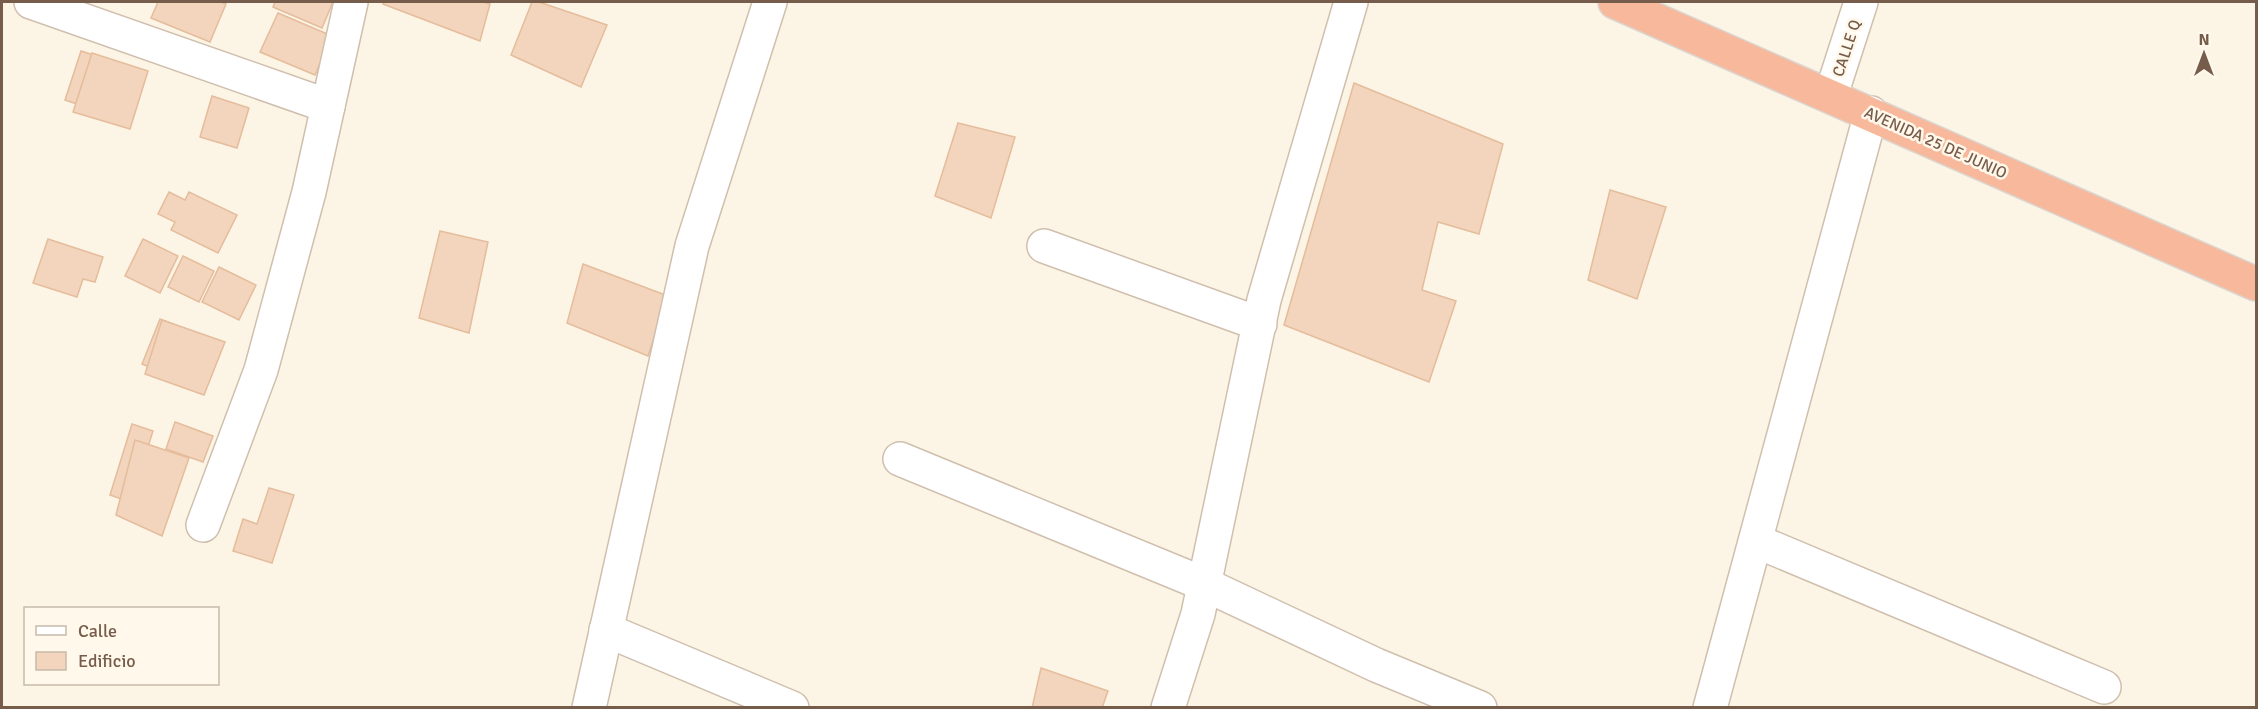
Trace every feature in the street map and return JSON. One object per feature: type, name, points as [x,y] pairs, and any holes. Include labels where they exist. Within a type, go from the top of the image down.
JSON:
[{"type":"highway","name":"AVENIDA 25 DE JUNIO","points":[[1616,2],[2256,284]]},
{"type":"street","points":[[31,2],[328,106]]},
{"type":"street","points":[[203,525],[261,370],[309,192],[351,2]]},
{"type":"street","points":[[589,708],[692,246],[770,2]]},
{"type":"street","points":[[1168,708],[1198,614],[1264,300],[1351,2]]},
{"type":"street","name":"CALLE Q","points":[[1831,95],[1861,2]]},
{"type":"street","points":[[1710,708],[1871,113]]},
{"type":"street","points":[[1044,246],[1260,324]]},
{"type":"street","points":[[900,459],[1203,584],[1376,665],[1480,708]]},
{"type":"street","points":[[1756,541],[2104,687]]},
{"type":"street","points":[[606,630],[792,708]]},
{"type":"building","points":[[158,2],[221,2],[226,4],[210,42],[151,18]]},
{"type":"building","points":[[275,2],[333,2],[322,28],[273,7]]},
{"type":"building","points":[[384,2],[484,2],[490,4],[480,41],[383,4]]},
{"type":"building","points":[[532,2],[539,2],[607,25],[581,87],[511,55]]},
{"type":"building","points":[[278,13],[332,36],[315,75],[260,52]]},
{"type":"building","points":[[81,51],[135,68],[118,118],[65,100]]},
{"type":"building","points":[[92,53],[148,71],[130,129],[73,112]]},
{"type":"building","points":[[1354,83],[1503,144],[1479,234],[1438,222],[1422,290],[1456,301],[1429,382],[1284,325]]},
{"type":"building","points":[[212,96],[249,108],[237,148],[200,137]]},
{"type":"building","points":[[958,123],[1015,137],[991,218],[935,196]]},
{"type":"building","points":[[1610,190],[1666,207],[1637,299],[1588,280]]},
{"type":"building","points":[[169,192],[185,200],[189,192],[237,215],[218,253],[171,230],[175,222],[158,214]]},
{"type":"building","points":[[440,231],[488,242],[469,333],[419,318]]},
{"type":"building","points":[[48,239],[103,257],[95,282],[83,279],[77,297],[33,283]]},
{"type":"building","points":[[143,239],[178,256],[160,293],[125,276]]},
{"type":"building","points":[[183,256],[214,271],[199,302],[168,287]]},
{"type":"building","points":[[583,264],[668,296],[648,356],[567,323]]},
{"type":"building","points":[[219,267],[256,285],[239,320],[202,302]]},
{"type":"building","points":[[160,319],[209,338],[190,383],[142,364]]},
{"type":"building","points":[[162,320],[225,342],[204,395],[145,374]]},
{"type":"building","points":[[175,422],[213,436],[203,462],[166,449]]},
{"type":"building","points":[[132,424],[153,431],[147,450],[168,457],[151,509],[110,495]]},
{"type":"building","points":[[135,440],[189,458],[162,536],[116,515]]},
{"type":"building","points":[[269,488],[294,495],[272,563],[233,551],[243,519],[257,524]]},
{"type":"building","points":[[1041,668],[1108,691],[1102,708],[1032,708]]}]
